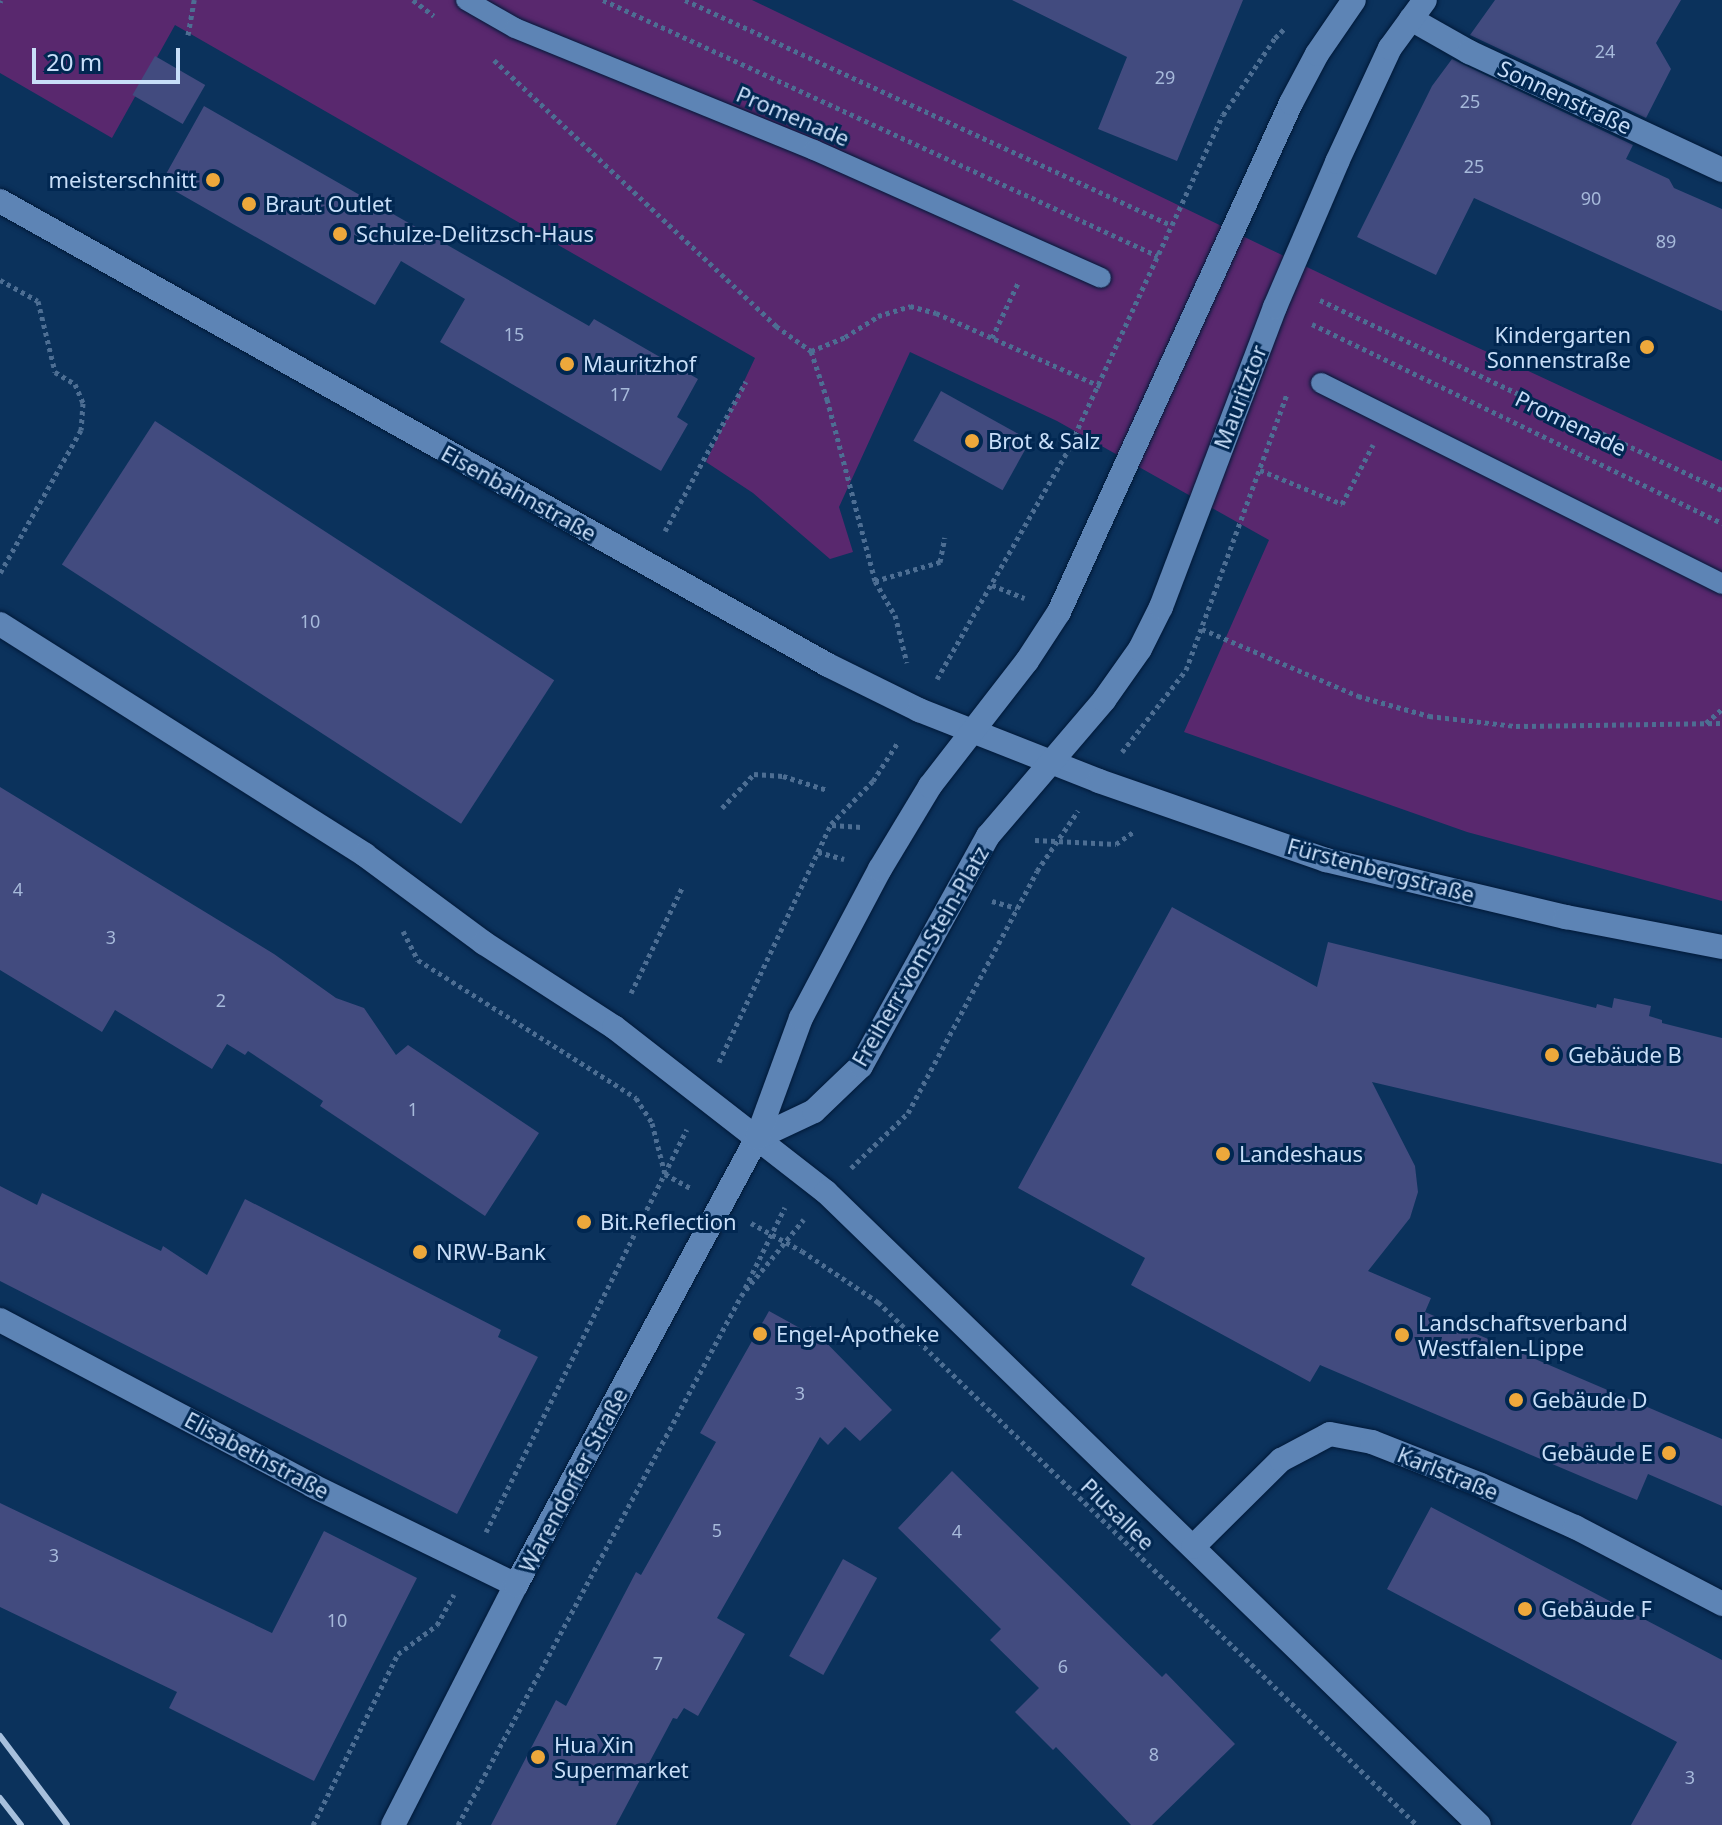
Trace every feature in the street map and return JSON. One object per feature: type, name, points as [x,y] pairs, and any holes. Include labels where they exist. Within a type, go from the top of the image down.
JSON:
[{"type":"main road","points":[[757,1138],[796,1031],[903,830],[972,731],[1027,661],[1059,612],[1291,103],[1317,54],[1352,1]]},
{"type":"main road","name":"Sonnenstraße","points":[[1418,10],[1469,52],[1722,170]]},
{"type":"main road","name":"Mauritztor","points":[[1049,762],[1104,700],[1140,649],[1161,607],[1284,284],[1374,79],[1390,48],[1418,10]]},
{"type":"main road","name":"Eisenbahnstraße","points":[[0,201],[828,665],[919,710],[1049,762]]},
{"type":"main road","points":[[0,624],[365,855],[484,943],[614,1027],[826,1192],[1479,1825]]},
{"type":"main road","name":"Fürstenbergstraße","points":[[1049,762],[1326,860],[1566,917],[1722,947]]},
{"type":"main road","name":"Freiherr-vom-Stein-Platz","points":[[757,1138],[814,1111],[861,1066],[988,836],[1049,762]]},
{"type":"main road","name":"Warendorfer Straße","points":[[393,1825],[516,1585],[757,1138]]},
{"type":"main road","name":"Elisabethstraße","points":[[0,1320],[313,1486],[516,1585]]},
{"type":"main road","name":"Karlstraße","points":[[1193,1547],[1281,1460],[1330,1434],[1372,1442],[1481,1485],[1575,1527],[1722,1604]]},
{"type":"lane","name":"Promenade","points":[[469,3],[515,28],[814,150],[1101,278]]},
{"type":"lane","points":[[1321,383],[1722,584]]},
{"type":"path","points":[[188,35],[194,0]]},
{"type":"path","name":"Promenade","points":[[603,0],[1158,256]]},
{"type":"path","points":[[685,0],[1171,225]]},
{"type":"path","points":[[469,3],[480,45],[506,72],[776,326],[811,351],[827,399],[875,581],[895,615]]},
{"type":"path","points":[[992,585],[1068,450],[1100,386],[1223,115],[1283,30]]},
{"type":"path","points":[[992,338],[1023,274]]},
{"type":"path","points":[[0,280],[38,301],[55,372],[75,384],[83,403],[81,430],[0,573]]},
{"type":"path","name":"Promenade","points":[[1320,300],[1722,490]]},
{"type":"path","points":[[811,351],[889,311],[910,306],[1100,386]]},
{"type":"path","name":"Promenade","points":[[1307,339],[1312,324],[1722,523]]},
{"type":"path","points":[[647,564],[746,381]]},
{"type":"path","points":[[1186,670],[1291,382]]},
{"type":"path","points":[[1260,470],[1342,504],[1368,454]]},
{"type":"path","points":[[875,581],[940,562],[945,537]]},
{"type":"path","points":[[1202,629],[1358,696],[1429,716],[1516,726],[1722,723]]},
{"type":"path","points":[[1705,723],[1722,709]]},
{"type":"path","points":[[722,808],[754,774],[783,776],[827,790]]},
{"type":"path","points":[[313,1825],[398,1654],[437,1625],[471,1562],[704,1095],[831,824]]},
{"type":"path","points":[[826,1192],[908,1113],[1037,871],[1057,842]]},
{"type":"path","points":[[614,1027],[683,886]]},
{"type":"path","points":[[418,960],[636,1098],[652,1123],[665,1174]]},
{"type":"path","name":"Piusallee","points":[[458,1825],[741,1296],[786,1241],[878,1302],[1417,1825]]},
{"type":"shaded area","points":[[0,0],[752,0],[1388,306],[1722,461],[1722,901],[1467,832],[1184,732],[1269,540],[1057,421],[910,352],[839,507],[853,552],[830,559],[753,493],[706,462],[755,358],[175,25],[112,138],[0,73]]},
{"type":"building","points":[[1012,0],[1243,0],[1177,161],[1098,129],[1127,57]]},
{"type":"building","points":[[1495,0],[1681,0],[1656,43],[1671,69],[1646,118],[1470,35]]},
{"type":"building","points":[[155,56],[205,85],[183,124],[132,95]]},
{"type":"building","points":[[1452,59],[1633,145],[1626,159],[1669,179],[1674,188],[1722,209],[1722,311],[1474,198],[1436,275],[1357,237],[1432,86]]},
{"type":"building","points":[[204,106],[589,326],[594,319],[698,379],[677,417],[688,424],[661,471],[440,342],[465,299],[401,261],[375,305],[161,183]]},
{"type":"building","name":"Brot & Salz","points":[[941,391],[1030,440],[1003,490],[913,441]]},
{"type":"building","points":[[155,421],[554,680],[461,824],[62,564]]},
{"type":"building","points":[[0,787],[274,954],[336,998],[364,1008],[396,1055],[408,1045],[539,1133],[485,1216],[320,1106],[323,1101],[248,1051],[245,1055],[227,1044],[212,1069],[115,1010],[102,1032],[0,970]]},
{"type":"building","points":[[1172,907],[1317,987],[1328,942],[1596,1008],[1597,1004],[1612,1008],[1614,998],[1651,1006],[1649,1016],[1662,1020],[1662,1023],[1722,1038],[1722,1164],[1372,1082],[1415,1166],[1418,1192],[1410,1218],[1368,1271],[1431,1298],[1425,1312],[1722,1439],[1722,1506],[1648,1474],[1637,1500],[1320,1365],[1310,1382],[1131,1285],[1145,1258],[1018,1188]]},
{"type":"building","points":[[0,1186],[37,1205],[42,1193],[161,1251],[163,1246],[207,1275],[245,1199],[501,1330],[498,1337],[538,1357],[457,1514],[0,1281]]},
{"type":"building","points":[[769,1311],[807,1332],[810,1326],[892,1410],[860,1441],[845,1427],[828,1445],[820,1437],[717,1618],[745,1634],[698,1716],[684,1708],[677,1719],[673,1718],[616,1825],[491,1825],[556,1700],[566,1706],[636,1572],[641,1575],[716,1442],[700,1433]]},
{"type":"building","points":[[952,1471],[1162,1677],[1166,1673],[1235,1744],[1152,1825],[1131,1825],[1056,1747],[1053,1750],[1015,1712],[1039,1688],[990,1640],[1001,1629],[898,1528]]},
{"type":"building","points":[[0,1503],[272,1633],[324,1531],[417,1578],[314,1781],[169,1708],[177,1692],[0,1607]]},
{"type":"building","name":"Gebäude F","points":[[1431,1507],[1722,1660],[1722,1825],[1631,1825],[1677,1742],[1387,1589]]},
{"type":"building","points":[[843,1559],[877,1578],[823,1675],[789,1656]]},
{"type":"railway","points":[[0,1736],[67,1825]]},
{"type":"railway","points":[[0,1798],[21,1825]]},
{"type":"place","name":"meisterschnitt","points":[[213,180]]},
{"type":"place","name":"Braut Outlet","points":[[249,204]]},
{"type":"place","name":"Schulze-Delitzsch-Haus","points":[[340,234]]},
{"type":"place","name":"Kindergarten Sonnenstraße","points":[[1647,347]]},
{"type":"place","name":"Mauritzhof","points":[[567,364]]},
{"type":"place","name":"Brot & Salz","points":[[972,441]]},
{"type":"place","name":"Gebäude B","points":[[1552,1055]]},
{"type":"place","name":"Landeshaus","points":[[1223,1154]]},
{"type":"place","name":"Bit.Reflection","points":[[584,1222]]},
{"type":"place","name":"NRW-Bank","points":[[420,1252]]},
{"type":"place","name":"Engel-Apotheke","points":[[760,1334]]},
{"type":"place","name":"Landschaftsverband Westfalen-Lippe","points":[[1402,1335]]},
{"type":"place","name":"Gebäude D","points":[[1516,1400]]},
{"type":"place","name":"Gebäude E","points":[[1669,1453]]},
{"type":"place","name":"Gebäude F","points":[[1525,1609]]},
{"type":"place","name":"Hua Xin Supermarket","points":[[538,1757]]}]
